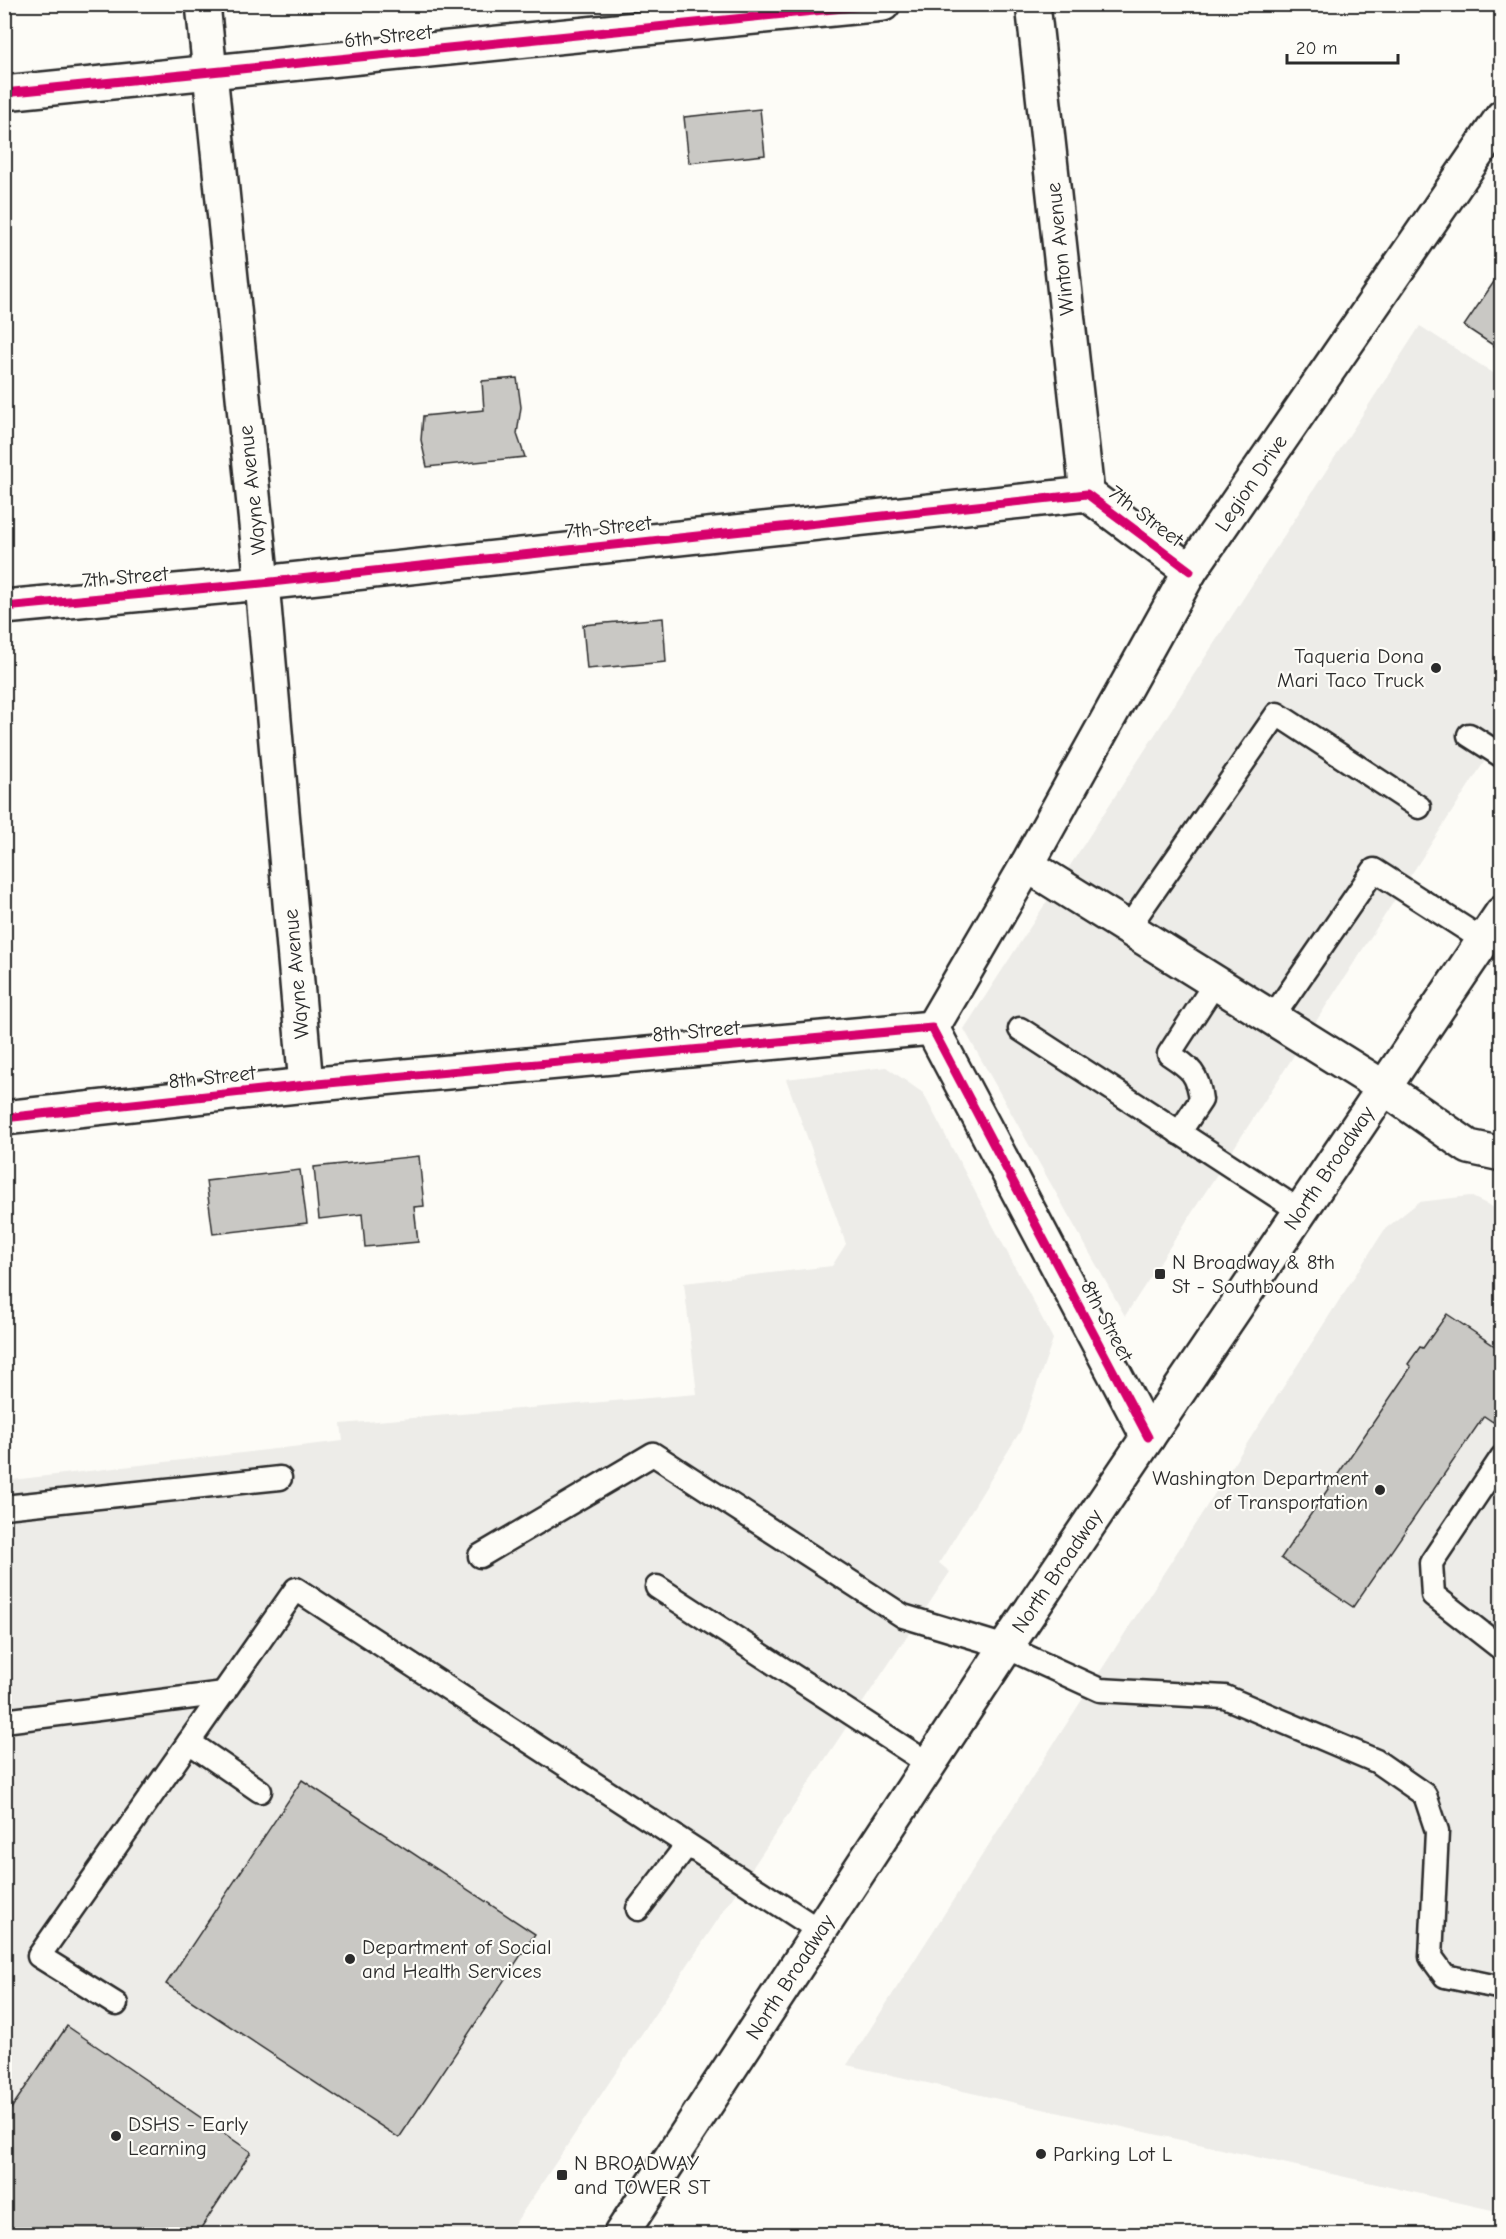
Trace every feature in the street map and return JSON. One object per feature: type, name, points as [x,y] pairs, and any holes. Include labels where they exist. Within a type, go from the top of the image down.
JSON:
[{"type":"street","name":"Wayne Avenue","points":[[203,4],[262,583],[306,1084]]},
{"type":"street","name":"6th Street","points":[[4,93],[883,4]]},
{"type":"street","name":"Winton Avenue","points":[[1033,4],[1087,494]]},
{"type":"street","name":"Legion Drive","points":[[932,1028],[1027,865],[1190,571],[1502,117]]},
{"type":"street","name":"7th Street","points":[[4,607],[262,583],[1087,494],[1190,571]]},
{"type":"street","points":[[1027,865],[1383,1087],[1469,1147],[1502,1154]]},
{"type":"street","name":"North Broadway","points":[[621,2235],[1006,1647],[1502,913]]},
{"type":"street","name":"8th Street","points":[[4,1118],[306,1084],[932,1028],[1148,1437]]},
{"type":"lane","points":[[1128,928],[1277,714],[1419,807]]},
{"type":"lane","points":[[1469,735],[1502,756]]},
{"type":"lane","points":[[1272,1018],[1374,870],[1483,940]]},
{"type":"lane","points":[[1179,1133],[1201,1100],[1199,1083],[1190,1069],[1169,1054],[1215,983]]},
{"type":"lane","points":[[1020,1029],[1300,1212]]},
{"type":"lane","points":[[480,1556],[653,1454],[903,1616],[1006,1647],[1100,1690],[1225,1697],[1376,1761],[1425,1795],[1437,1832],[1431,1957],[1445,1976],[1502,1988]]},
{"type":"lane","points":[[1502,1457],[1431,1563],[1433,1595],[1502,1648]]},
{"type":"lane","points":[[4,1507],[280,1478]]},
{"type":"lane","points":[[657,1587],[929,1764]]},
{"type":"lane","points":[[116,2004],[39,1956],[296,1589],[820,1931]]},
{"type":"lane","points":[[4,1721],[224,1693]]},
{"type":"lane","points":[[189,1742],[260,1791]]},
{"type":"lane","points":[[638,1909],[687,1845]]},
{"type":"shaded area","points":[[1420,326],[1501,378],[1501,736],[1125,1316],[964,1029]]},
{"type":"shaded area","points":[[886,1067],[923,1093],[1053,1339],[1021,1430],[939,1563],[950,1572],[508,2234],[5,2234],[4,1481],[343,1441],[341,1424],[697,1394],[684,1283],[832,1266],[846,1244],[786,1079]]},
{"type":"shaded area","points":[[1470,1196],[1501,1211],[1501,2212],[847,2065],[1385,1229],[1419,1202]]},
{"type":"building","points":[[760,109],[765,155],[689,163],[684,117]]},
{"type":"building","points":[[1502,270],[1502,351],[1464,326]]},
{"type":"building","points":[[517,378],[521,407],[517,434],[525,457],[427,467],[421,440],[423,416],[484,410],[482,381]]},
{"type":"building","points":[[663,618],[666,662],[587,669],[583,625]]},
{"type":"building","points":[[419,1156],[424,1206],[414,1207],[418,1242],[365,1247],[362,1214],[319,1219],[314,1167]]},
{"type":"building","points":[[300,1170],[307,1223],[213,1234],[206,1181]]},
{"type":"building","name":"Washington Department of Transportation","points":[[1447,1314],[1502,1351],[1502,1409],[1493,1422],[1484,1416],[1353,1607],[1281,1558],[1411,1367],[1408,1364],[1420,1347],[1423,1348]]},
{"type":"building","name":"Department of Social and Health Services","points":[[302,1780],[535,1934],[399,2138],[166,1984]]},
{"type":"building","name":"DSHS - Early Learning","points":[[67,2026],[251,2152],[197,2234],[4,2234],[4,2119]]},
{"type":"cycle path","points":[[4,93],[883,4]]},
{"type":"cycle path","points":[[4,607],[262,583],[1087,494],[1190,571]]},
{"type":"cycle path","points":[[4,1118],[306,1085],[932,1028],[1148,1437]]},
{"type":"place","name":"Taqueria Dona Mari Taco Truck","points":[[1436,668]]},
{"type":"place","name":"N Broadway & 8th St - Southbound","points":[[1160,1274]]},
{"type":"place","name":"Washington Department of Transportation","points":[[1380,1490]]},
{"type":"place","name":"Department of Social and Health Services","points":[[350,1959]]},
{"type":"place","name":"DSHS - Early Learning","points":[[116,2136]]},
{"type":"place","name":"Parking Lot L","points":[[1041,2154]]},
{"type":"place","name":"N BROADWAY and TOWER ST","points":[[562,2175]]}]
